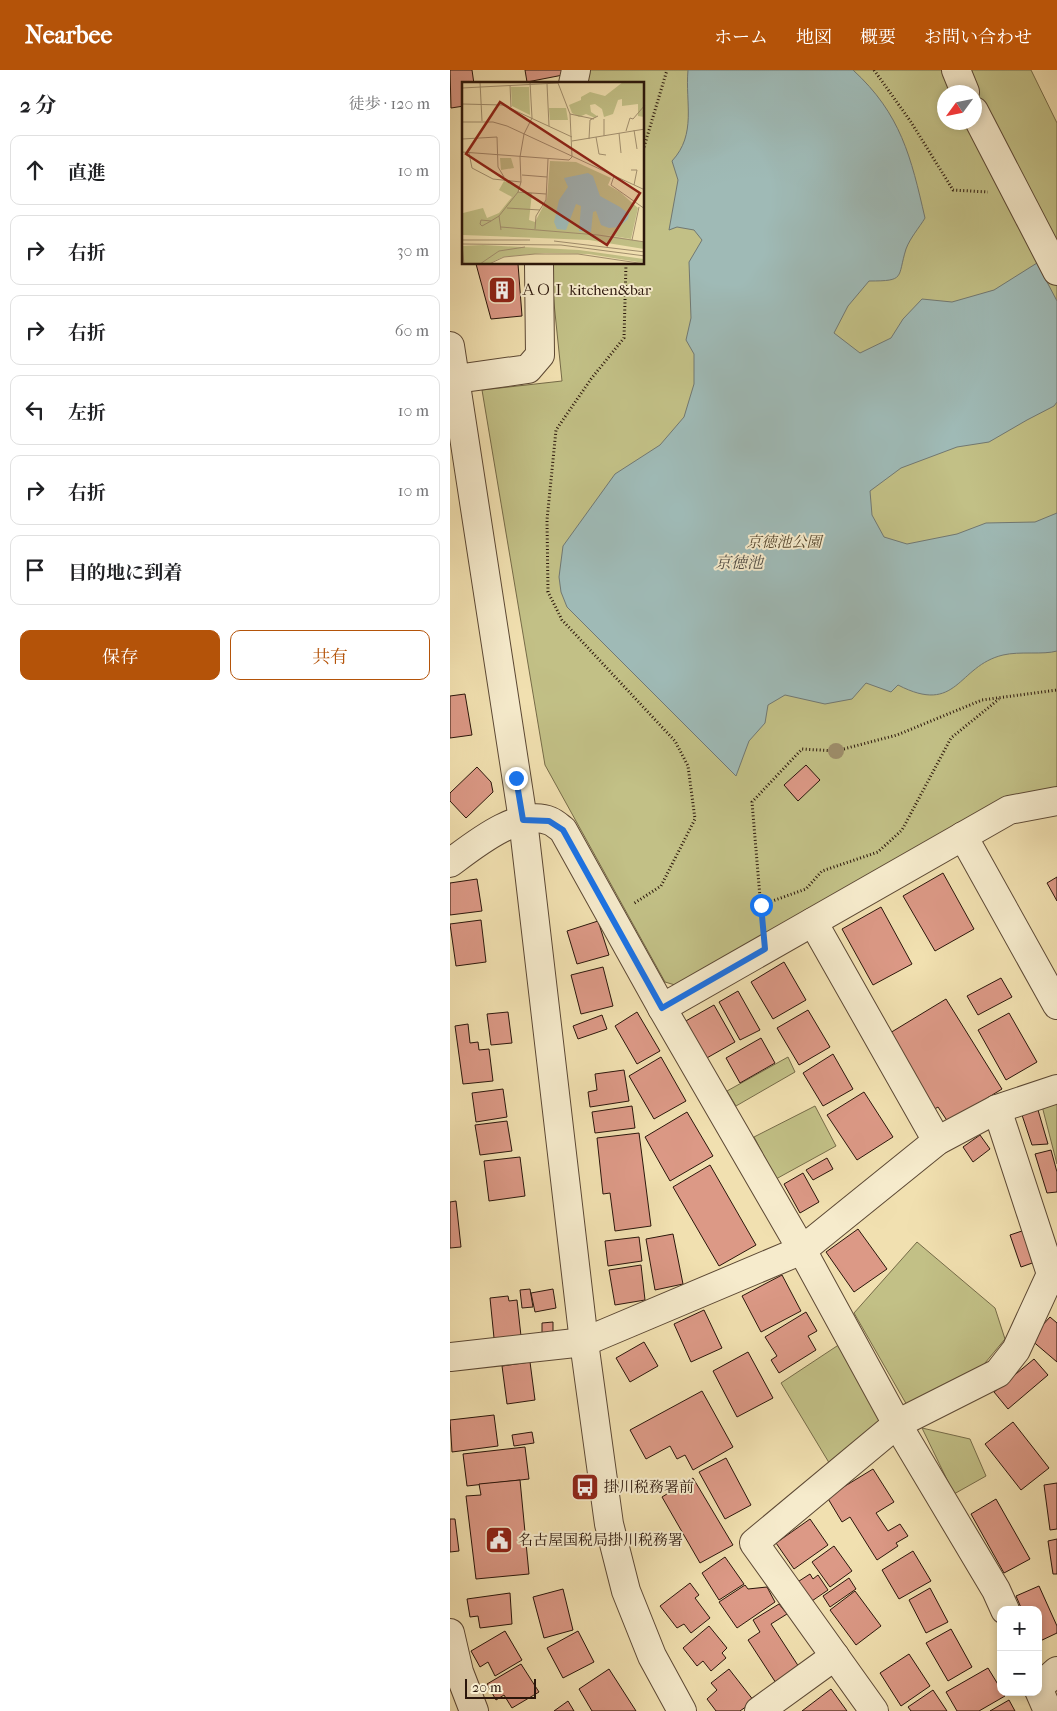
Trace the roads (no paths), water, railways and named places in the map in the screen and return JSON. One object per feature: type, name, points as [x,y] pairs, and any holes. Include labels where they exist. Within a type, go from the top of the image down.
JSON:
[{"type":"street","points":[[956,70],[962,85]]},
{"type":"street","points":[[982,127],[1057,271]]},
{"type":"street","points":[[456,379],[528,369],[540,355],[539,265]]},
{"type":"street","points":[[450,346],[523,820],[584,1342],[609,1524],[626,1592],[652,1656],[682,1711]]},
{"type":"street","points":[[662,1008],[1009,810],[1057,801]]},
{"type":"street","points":[[450,863],[490,834],[523,820],[549,821],[563,830],[662,1008],[802,1250],[897,1424],[996,1590],[1003,1606]]},
{"type":"street","points":[[963,836],[1057,1004]]},
{"type":"street","points":[[813,922],[937,1141]]},
{"type":"street","points":[[450,1357],[584,1342],[802,1250],[937,1141],[997,1109],[1057,1089]]},
{"type":"street","points":[[874,1711],[754,1543],[897,1424],[998,1373],[1016,1350],[1054,1277],[997,1109]]},
{"type":"street","points":[[450,1633],[459,1672],[474,1711]]},
{"type":"street","points":[[759,1711],[835,1656]]},
{"type":"street","points":[[1042,1684],[1057,1671]]},
{"type":"street","points":[[1041,1696],[1048,1711]]},
{"type":"water","name":"京徳池","points":[[688,70],[853,70],[883,103],[902,138],[909,156],[925,218],[906,249],[898,276],[895,279],[869,281],[848,306],[834,333],[860,353],[891,338],[903,319],[922,299],[952,302],[994,290],[1037,263],[1057,301],[1057,402],[1054,406],[989,442],[957,447],[901,468],[870,491],[872,515],[884,537],[907,544],[957,534],[986,523],[1035,522],[1057,513],[1057,651],[1003,655],[988,661],[956,686],[945,692],[933,695],[918,693],[898,685],[891,692],[866,683],[852,699],[825,704],[785,695],[768,705],[765,723],[749,741],[736,776],[567,607],[561,592],[559,577],[563,546],[615,474],[660,445],[684,417],[694,384],[694,354],[686,340],[691,318],[689,262],[702,240],[694,230],[677,227],[669,230],[678,180],[672,161],[680,151],[687,129]]},
{"type":"place","name":"ＡＯＩ kitchen&bar","points":[[502,290]]},
{"type":"place","name":"掛川税務署前","points":[[585,1487]]},
{"type":"place","name":"名古屋国税局掛川税務署","points":[[499,1540]]},
{"type":"park label","name":"京徳池公園","points":[[784,542]]}]
